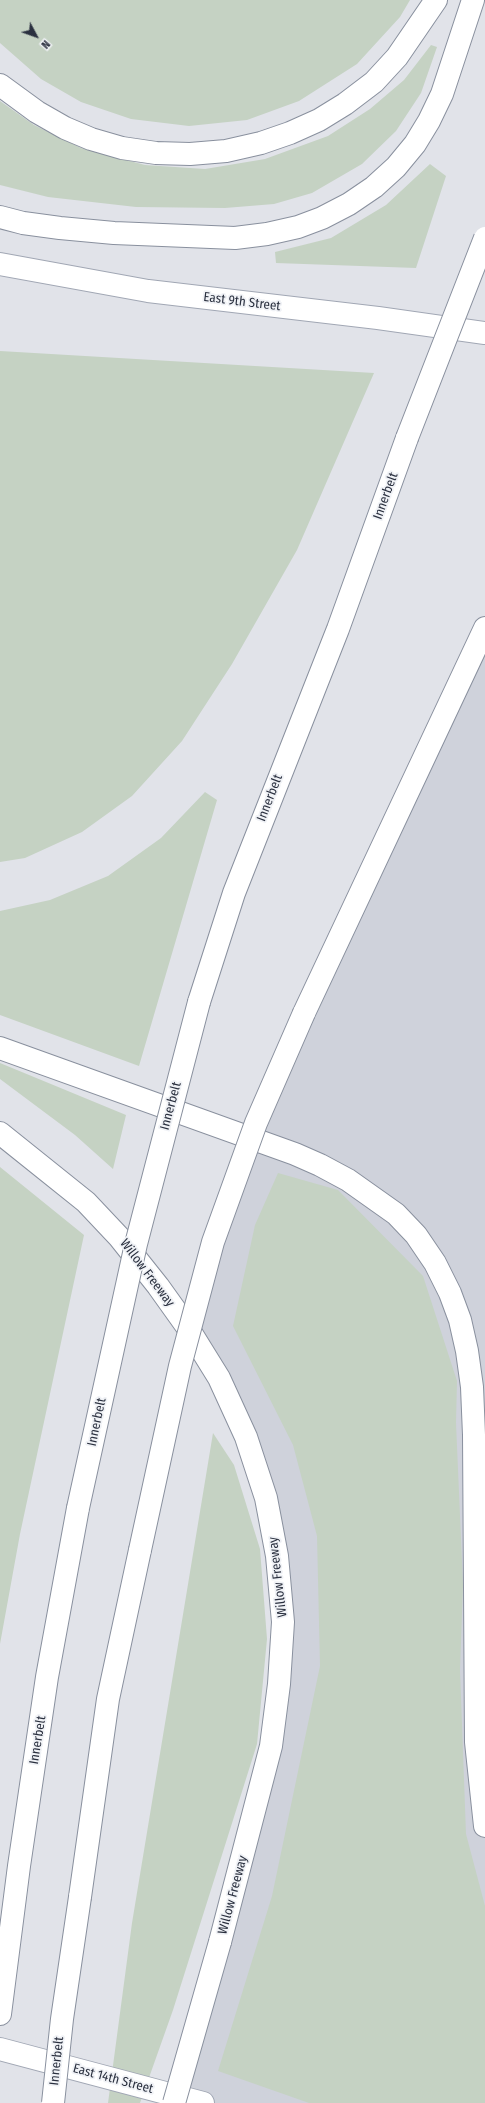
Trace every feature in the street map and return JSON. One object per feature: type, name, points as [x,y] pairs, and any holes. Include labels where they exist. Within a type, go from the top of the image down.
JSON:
[{"type":"main road","points":[[0,85],[37,112],[65,128],[91,139],[122,148],[156,153],[190,154],[226,151],[261,143],[290,132],[319,120],[345,104],[374,82],[397,56],[436,0]]},
{"type":"main road","points":[[0,217],[23,223],[75,230],[228,238],[267,234],[298,227],[322,218],[350,204],[374,187],[396,167],[415,144],[429,121],[442,94],[473,0]]},
{"type":"main road","name":"Innerbelt","points":[[0,2014],[19,1866],[48,1677],[78,1508],[136,1244],[199,1002],[234,893],[338,629],[407,438],[485,238]]},
{"type":"main road","name":"East 9th Street","points":[[0,264],[148,291],[370,317],[485,333]]},
{"type":"main road","name":"Innerbelt","points":[[52,2103],[62,2019],[108,1699],[180,1366],[213,1242],[256,1123],[304,1013],[485,628]]},
{"type":"main road","points":[[0,1048],[294,1154],[320,1165],[360,1188],[396,1214],[416,1235],[435,1263],[450,1293],[460,1320],[467,1351],[472,1387],[474,1435],[476,1742],[485,1826]]},
{"type":"main road","name":"Willow Freeway","points":[[0,1133],[86,1202],[119,1237],[158,1286],[188,1328],[219,1378],[246,1437],[266,1498],[277,1556],[283,1622],[279,1684],[271,1746],[220,1942],[174,2103]]},
{"type":"main road","name":"East 14th Street","points":[[0,2049],[203,2103]]},
{"type":"shaded area","points":[[485,628],[485,2103],[174,2103],[279,1684],[266,1498],[188,1328],[213,1242]]},
{"type":"green space","points":[[0,0],[410,0],[400,17],[357,64],[299,101],[247,120],[189,126],[131,119],[81,102],[41,79],[0,43]]},
{"type":"green space","points":[[431,45],[437,47],[421,93],[396,131],[362,164],[312,193],[274,204],[225,208],[136,207],[48,197],[0,185],[0,101],[34,125],[81,148],[145,165],[205,169],[265,159],[328,136],[370,109],[404,80]]},
{"type":"green space","points":[[430,164],[446,176],[416,268],[276,263],[275,252],[331,238],[386,205]]},
{"type":"green space","points":[[0,351],[374,373],[297,550],[232,664],[182,741],[132,796],[82,832],[25,858],[0,862]]},
{"type":"green space","points":[[205,792],[217,800],[139,1066],[0,1015],[0,911],[50,900],[108,876],[161,838]]},
{"type":"green space","points":[[0,1063],[126,1115],[113,1169],[75,1135],[0,1079]]},
{"type":"green space","points":[[0,1167],[84,1235],[20,1534],[0,1644]]},
{"type":"green space","points":[[278,1173],[338,1190],[423,1276],[457,1381],[456,1423],[463,1585],[460,1670],[466,1834],[485,1906],[485,2103],[309,2103],[218,2071],[272,1896],[320,1666],[317,1536],[293,1445],[233,1326],[255,1225]]},
{"type":"green space","points":[[213,1433],[234,1465],[260,1549],[267,1639],[257,1744],[173,2010],[140,2103],[108,2103],[132,1923]]}]
